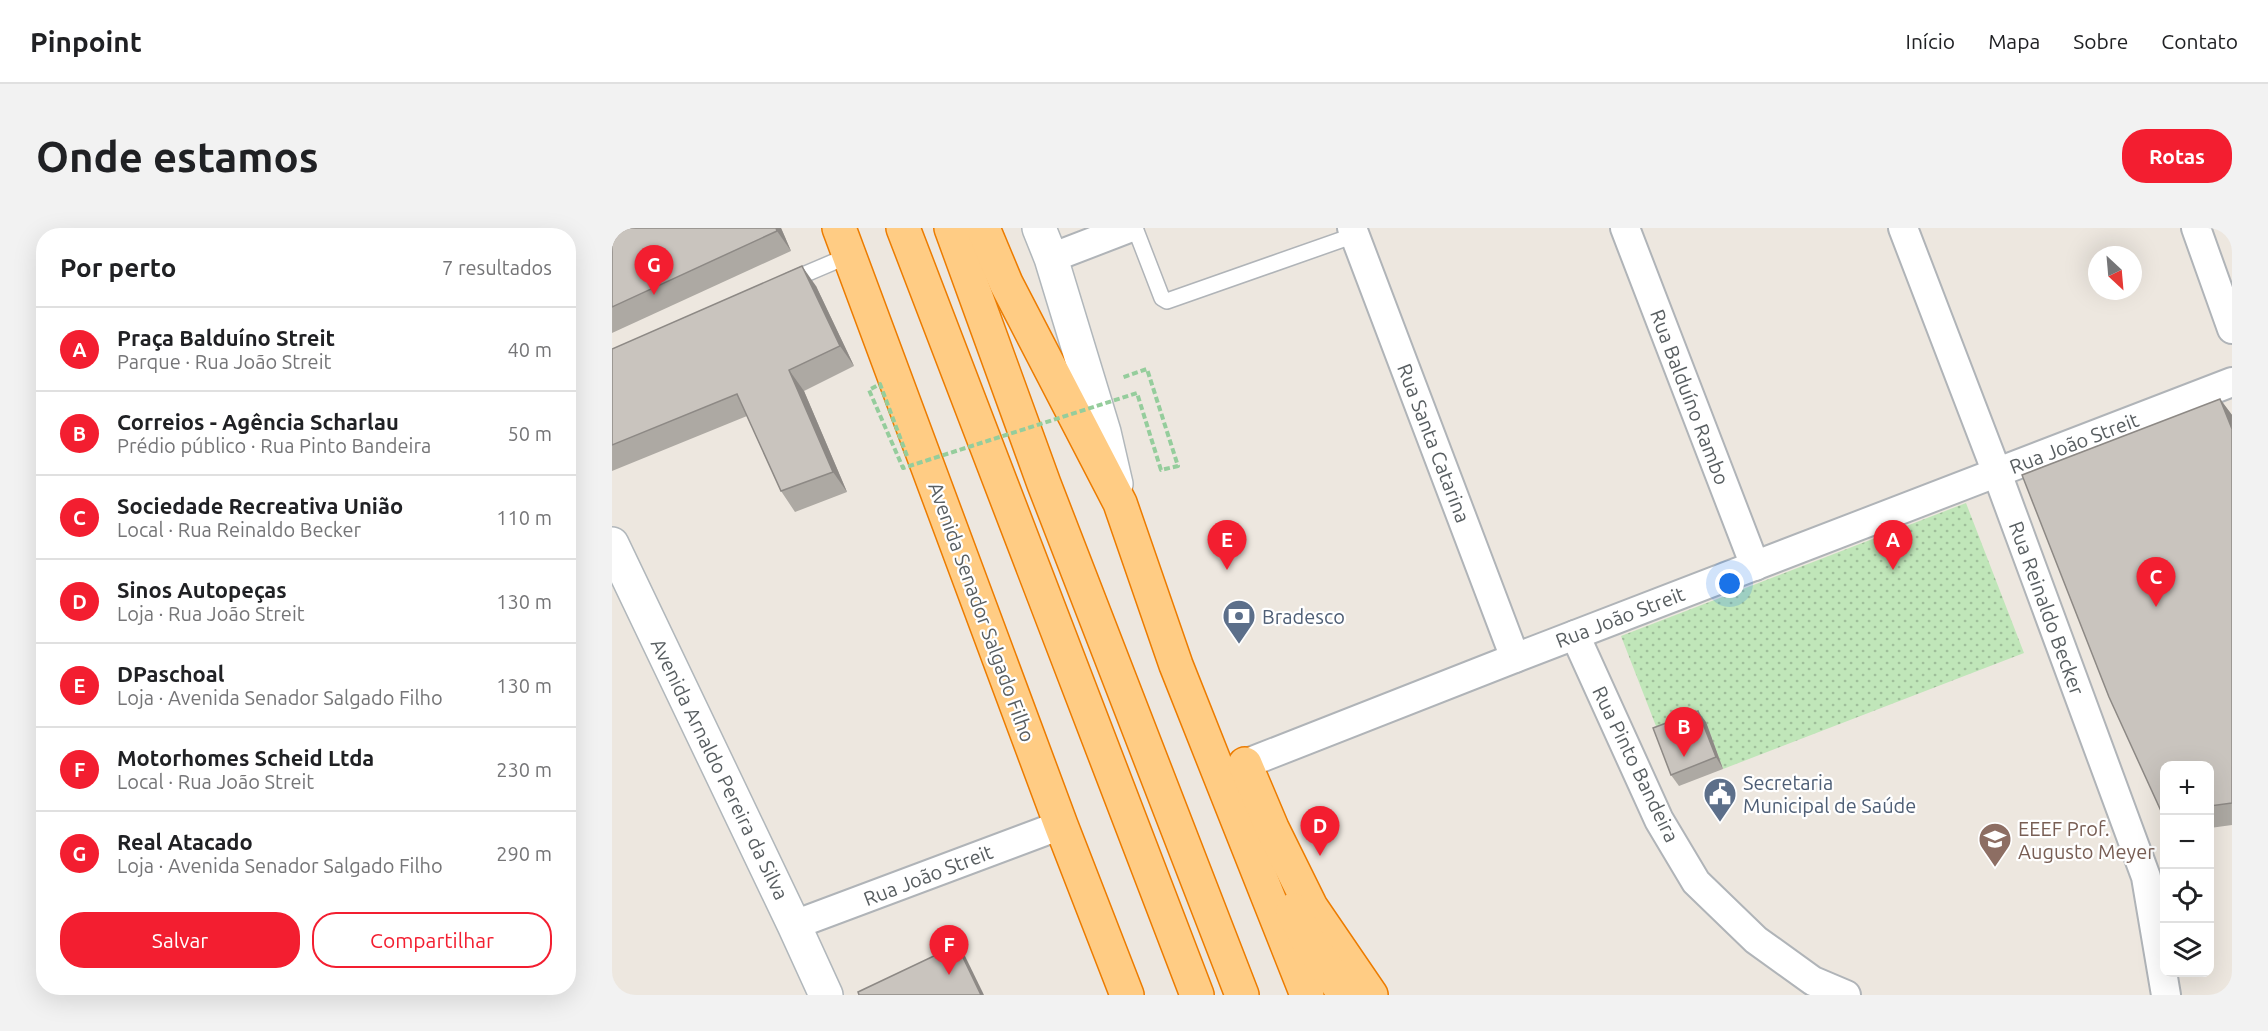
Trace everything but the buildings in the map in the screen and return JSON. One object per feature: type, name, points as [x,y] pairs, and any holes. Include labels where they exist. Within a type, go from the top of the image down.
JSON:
[{"type":"highway","points":[[903,228],[1197,995]]},
{"type":"highway","points":[[951,228],[1044,484],[1242,995]]},
{"type":"highway","points":[[983,228],[1006,283],[1120,503],[1176,665],[1307,995]]},
{"type":"highway","name":"Avenida Senador Salgado Filho","points":[[844,242],[1061,825],[1127,995]]},
{"type":"highway","points":[[1176,665],[1307,939],[1345,995]]},
{"type":"highway","points":[[1245,764],[1272,828],[1311,907],[1371,995]]},
{"type":"street","points":[[1039,228],[1051,258],[1104,432],[1120,503]]},
{"type":"street","points":[[1051,258],[1129,228]]},
{"type":"street","name":"Rua Balduíno Rambo","points":[[1625,228],[1755,566]]},
{"type":"street","name":"Rua Reinaldo Becker","points":[[1903,228],[1997,473],[2146,877],[2166,995]]},
{"type":"street","points":[[2196,228],[2232,329]]},
{"type":"street","name":"Rua Santa Catarina","points":[[1354,232],[1515,658]]},
{"type":"street","name":"Rua João Streit","points":[[1245,764],[2232,382]]},
{"type":"street","name":"Avenida Arnaldo Pereira da Silva","points":[[612,544],[826,995]]},
{"type":"street","name":"Rua Pinto Bandeira","points":[[1575,635],[1659,820],[1696,882],[1756,940],[1813,981],[1846,995]]},
{"type":"street","name":"Rua João Streit","points":[[794,925],[1061,825]]},
{"type":"lane","points":[[1135,228],[1162,298],[1167,302],[1354,232]]},
{"type":"lane","points":[[774,287],[844,242]]},
{"type":"path","points":[[907,456],[880,384],[869,390],[903,468],[1137,393],[1161,470],[1178,466],[1147,369],[1121,378]]},
{"type":"green space","points":[[1966,503],[2024,653],[1723,769],[1706,722],[1661,739],[1621,636]]},
{"type":"place","name":"Real Atacado","points":[[654,295]]},
{"type":"place","name":"DPaschoal","points":[[1227,570]]},
{"type":"place","name":"Praça Balduíno Streit","points":[[1893,570]]},
{"type":"place","name":"Sociedade Recreativa União","points":[[2156,607]]},
{"type":"place","name":"Bradesco","points":[[1239,645]]},
{"type":"place","name":"Correios - Agência Scharlau","points":[[1684,757]]},
{"type":"place","name":"Secretaria Municipal de Saúde","points":[[1720,823]]},
{"type":"place","name":"Sinos Autopeças","points":[[1320,856]]},
{"type":"place","name":"EEEF Prof. Augusto Meyer","points":[[1995,868]]},
{"type":"place","name":"Motorhomes Scheid Ltda","points":[[949,975]]}]
